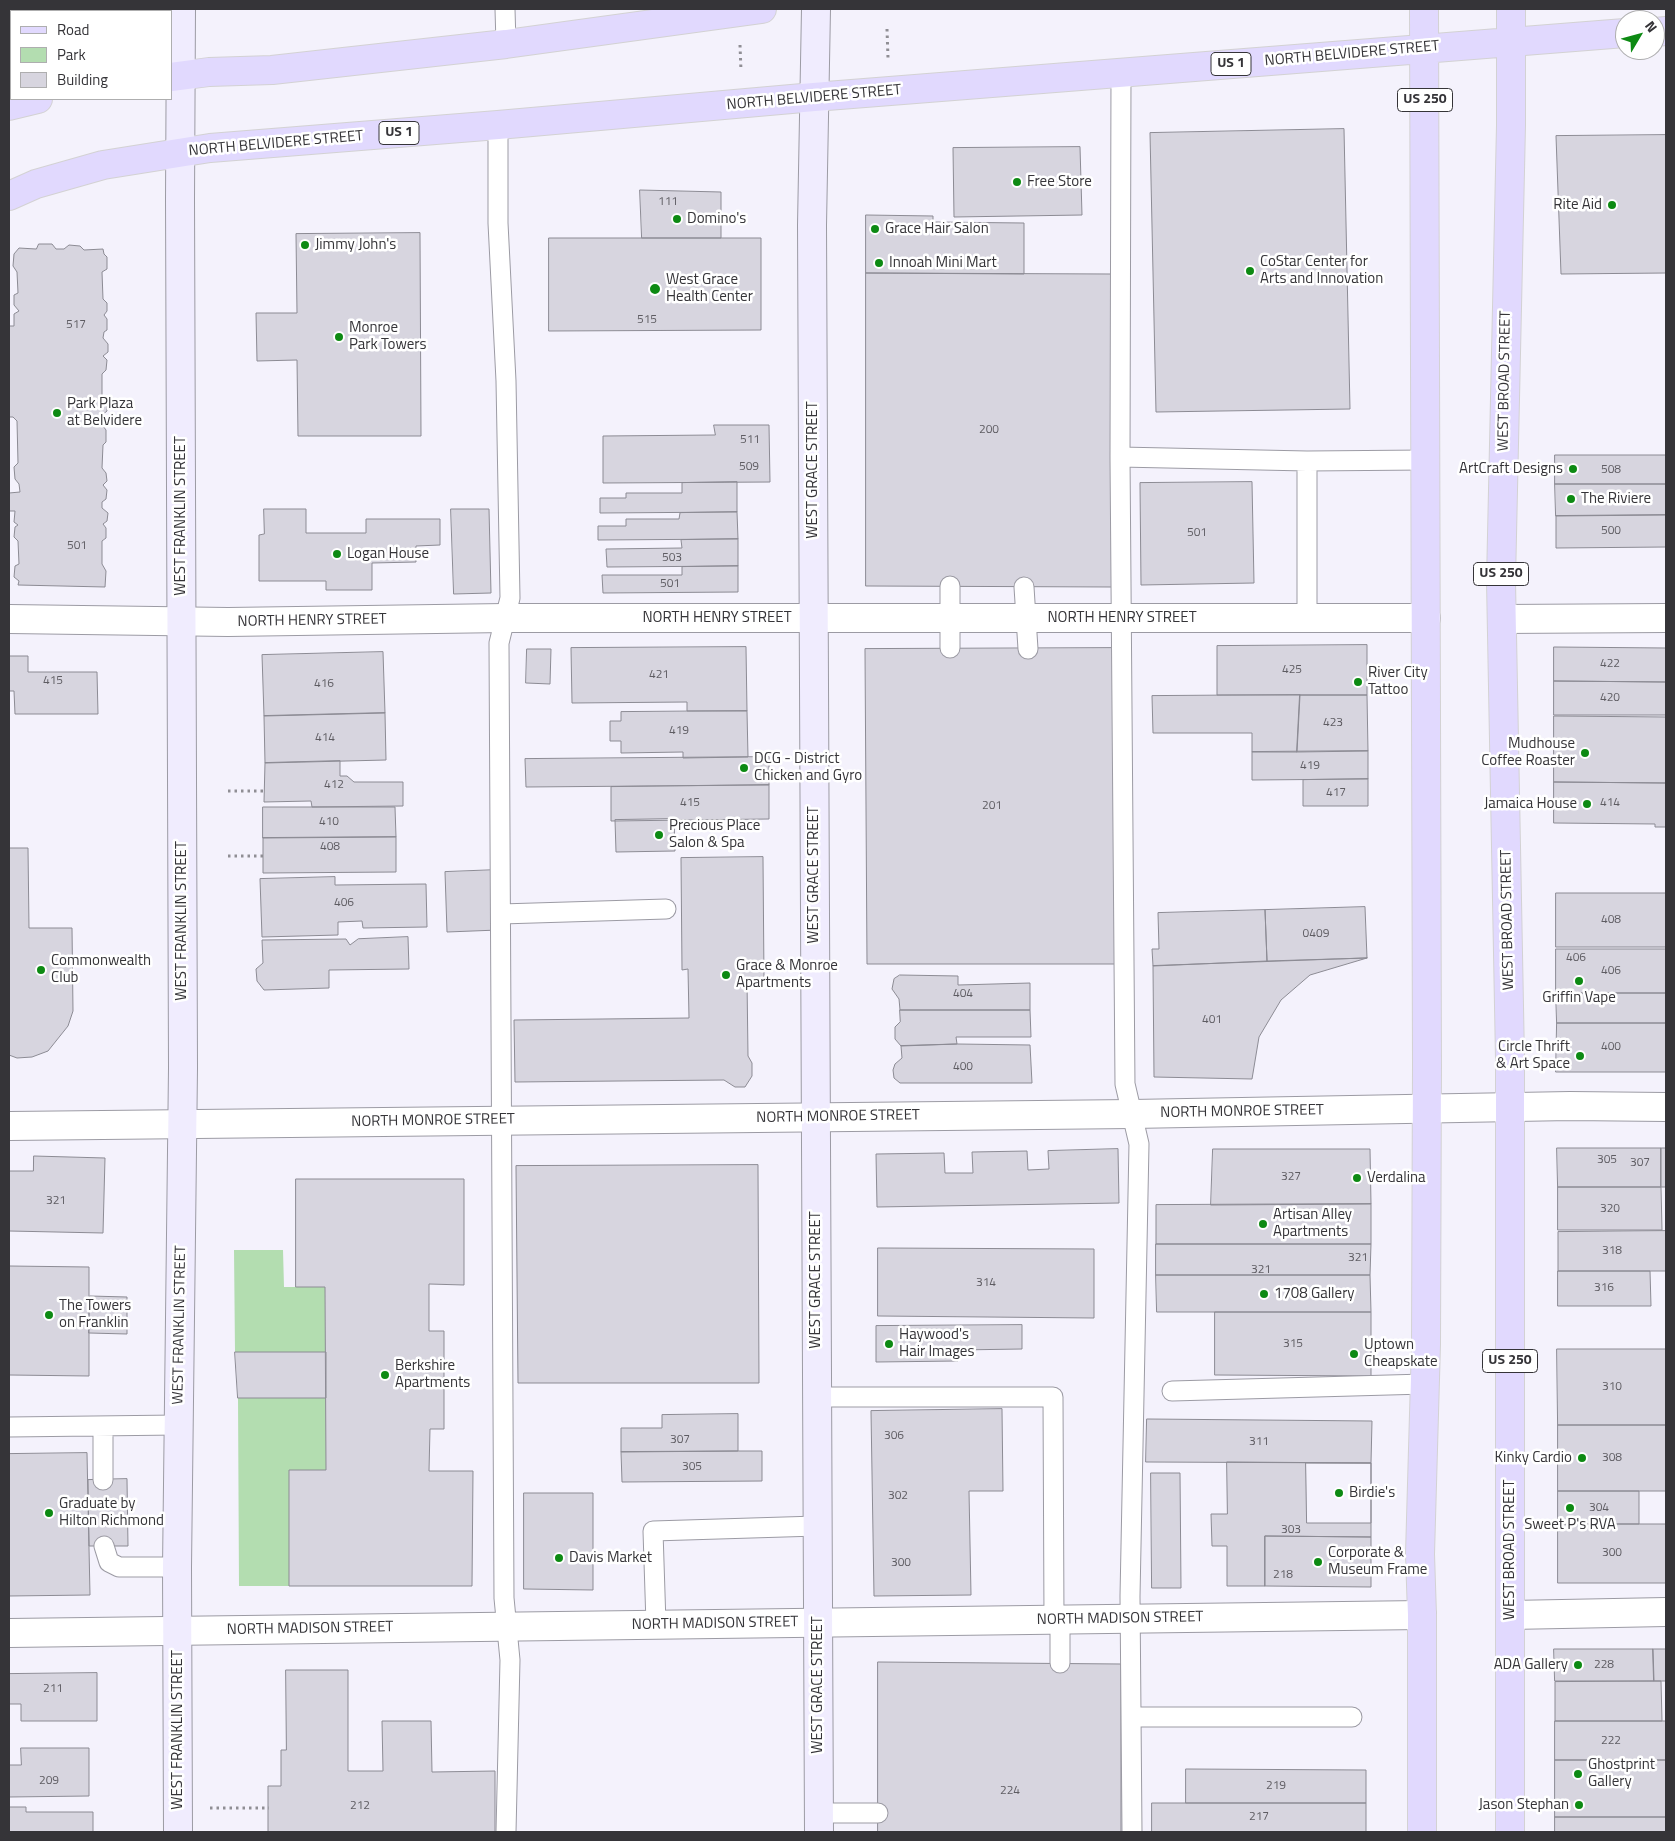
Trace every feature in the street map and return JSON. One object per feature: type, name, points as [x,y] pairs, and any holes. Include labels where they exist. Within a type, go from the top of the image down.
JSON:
[{"type":"main road","points":[[176,76],[209,72],[272,70],[506,44],[762,9]]},
{"type":"main road","name":"US 250","points":[[1422,1832],[1422,1615],[1420,1554],[1425,1384],[1427,1109],[1424,9]]},
{"type":"main road","name":"WEST BROAD STREET","points":[[1510,1832],[1510,1107],[1501,581],[1511,125],[1511,9]]},
{"type":"main road","name":"NORTH BELVIDERE STREET","points":[[9,196],[36,184],[102,165],[210,148],[814,97],[1615,34]]},
{"type":"main road","points":[[9,106],[34,100]]},
{"type":"street","name":"WEST FRANKLIN STREET","points":[[178,1832],[177,1567],[182,1124],[182,621],[181,152],[176,76],[181,9]]},
{"type":"street","name":"WEST GRACE STREET","points":[[816,9],[812,225],[819,1823]]},
{"type":"street","name":"NORTH HENRY STREET","points":[[9,619],[228,622],[505,618],[1426,618]]},
{"type":"street","points":[[1502,619],[1666,618]]},
{"type":"street","name":"NORTH MONROE STREET","points":[[9,1126],[1132,1114],[1510,1107],[1666,1107]]},
{"type":"street","points":[[1510,1615],[1666,1612]]},
{"type":"street","name":"NORTH MADISON STREET","points":[[9,1633],[1422,1615]]},
{"type":"lane","points":[[505,9],[506,44]]},
{"type":"lane","points":[[1121,73],[1120,457],[1125,1084],[1139,1144],[1130,1619],[1132,1832]]},
{"type":"lane","points":[[498,125],[498,223],[506,381],[510,598],[499,643],[504,1598],[510,1660],[506,1832]]},
{"type":"lane","points":[[1120,457],[1307,461],[1425,460]]},
{"type":"lane","points":[[1307,461],[1307,618]]},
{"type":"lane","points":[[950,586],[950,648]]},
{"type":"lane","points":[[1024,587],[1028,648]]},
{"type":"lane","points":[[501,914],[666,909]]},
{"type":"lane","points":[[1172,1391],[1425,1384]]},
{"type":"lane","points":[[816,1397],[1053,1397],[1057,1620],[1060,1663]]},
{"type":"lane","points":[[9,1427],[178,1425]]},
{"type":"lane","points":[[103,1426],[103,1480]]},
{"type":"lane","points":[[656,1624],[654,1531],[818,1526]]},
{"type":"lane","points":[[104,1546],[109,1562],[119,1567],[177,1567]]},
{"type":"lane","points":[[1131,1717],[1352,1717]]},
{"type":"lane","points":[[819,1823],[878,1813]]},
{"type":"path","points":[[107,9],[117,10]]},
{"type":"path","points":[[887,29],[888,65]]},
{"type":"path","points":[[740,42],[741,79]]},
{"type":"path","points":[[228,791],[265,791]]},
{"type":"path","points":[[228,856],[263,856]]},
{"type":"path","points":[[209,1808],[269,1808]]},
{"type":"green space","points":[[9,9],[95,9],[10,10],[9,38]]},
{"type":"green space","points":[[234,1250],[283,1250],[284,1287],[325,1287],[326,1352],[235,1352]]},
{"type":"green space","points":[[238,1398],[326,1398],[326,1470],[289,1586],[239,1586]]},
{"type":"building","name":"CoStar Center for Arts and Innovation","points":[[1344,129],[1350,409],[1156,412],[1150,133]]},
{"type":"building","name":"Rite Aid","points":[[1666,135],[1666,273],[1561,274],[1556,136]]},
{"type":"building","name":"Free Store","points":[[1080,147],[1082,215],[954,217],[953,148]]},
{"type":"building","points":[[640,190],[721,192],[721,238],[642,238]]},
{"type":"building","points":[[866,215],[933,216],[933,222],[1024,223],[1024,274],[866,273]]},
{"type":"building","name":"Monroe Park Towers","points":[[420,233],[421,436],[298,436],[297,360],[257,361],[256,313],[297,313],[296,234]]},
{"type":"building","name":"West Grace Health Center","points":[[549,238],[761,238],[761,330],[549,331]]},
{"type":"building","name":"Park Plaza at Belvidere","points":[[39,244],[52,244],[56,249],[64,249],[69,245],[80,246],[84,250],[103,249],[107,257],[107,269],[102,272],[103,299],[107,303],[107,311],[104,315],[107,319],[107,330],[104,332],[103,338],[108,344],[108,352],[103,356],[107,360],[106,370],[102,374],[102,398],[107,404],[107,411],[102,415],[103,426],[106,430],[106,442],[103,445],[102,468],[106,473],[107,481],[103,485],[107,490],[106,499],[102,502],[102,508],[108,513],[107,521],[103,524],[106,528],[106,538],[102,541],[102,564],[106,571],[105,587],[18,585],[19,581],[14,577],[15,566],[19,564],[18,541],[14,537],[15,527],[18,525],[14,522],[15,511],[9,511],[9,493],[20,492],[19,484],[15,479],[14,467],[18,463],[17,421],[13,417],[9,417],[9,326],[14,326],[14,314],[19,311],[14,305],[14,295],[18,293],[17,272],[13,266],[14,254],[19,248],[36,249]]},
{"type":"building","points":[[866,273],[1112,274],[1112,587],[866,586]]},
{"type":"building","points":[[714,425],[769,425],[770,482],[603,483],[603,436],[715,435]]},
{"type":"building","points":[[1555,455],[1666,455],[1666,484],[1555,484]]},
{"type":"building","points":[[737,482],[737,512],[600,513],[600,498],[626,498],[626,493],[682,493],[682,483]]},
{"type":"building","points":[[1252,482],[1254,583],[1141,585],[1140,483]]},
{"type":"building","points":[[1555,484],[1666,484],[1666,515],[1556,516]]},
{"type":"building","name":"Logan House","points":[[264,509],[306,509],[306,533],[366,533],[366,519],[440,519],[440,545],[416,546],[416,562],[372,563],[372,590],[326,590],[326,581],[259,581],[259,535],[264,534]]},
{"type":"building","points":[[451,509],[489,509],[491,593],[454,594]]},
{"type":"building","points":[[737,512],[738,539],[598,540],[598,526],[626,526],[626,519],[679,519],[680,513]]},
{"type":"building","points":[[1666,515],[1666,547],[1556,548],[1556,516]]},
{"type":"building","points":[[738,539],[738,566],[607,567],[606,549],[682,548],[681,540]]},
{"type":"building","points":[[738,566],[738,592],[603,593],[602,575],[682,575],[682,567]]},
{"type":"building","points":[[1367,645],[1367,695],[1217,695],[1217,646]]},
{"type":"building","points":[[746,647],[747,711],[687,711],[687,702],[572,703],[571,648]]},
{"type":"building","points":[[1554,647],[1666,648],[1666,682],[1554,681]]},
{"type":"building","points":[[1117,648],[1119,964],[867,964],[865,649]]},
{"type":"building","points":[[527,649],[551,649],[550,684],[526,683]]},
{"type":"building","points":[[383,652],[385,713],[264,716],[262,655]]},
{"type":"building","points":[[9,656],[28,656],[28,672],[97,672],[98,714],[15,714],[14,691],[9,691]]},
{"type":"building","points":[[1554,681],[1666,682],[1666,715],[1554,715]]},
{"type":"building","points":[[1300,695],[1367,695],[1368,751],[1297,752]]},
{"type":"building","points":[[1300,695],[1297,752],[1252,752],[1252,733],[1153,733],[1152,696]]},
{"type":"building","points":[[747,711],[748,757],[683,758],[683,752],[621,753],[621,741],[610,741],[610,721],[621,721],[621,712]]},
{"type":"building","points":[[385,713],[386,760],[265,763],[264,716]]},
{"type":"building","points":[[1554,716],[1666,717],[1666,783],[1554,782]]},
{"type":"building","points":[[1368,751],[1368,779],[1252,780],[1252,752]]},
{"type":"building","points":[[769,757],[769,785],[526,787],[525,759]]},
{"type":"building","points":[[340,761],[340,776],[347,776],[354,782],[403,782],[403,806],[312,807],[311,801],[264,802],[265,763]]},
{"type":"building","points":[[1368,779],[1368,806],[1303,806],[1303,780]]},
{"type":"building","points":[[1554,782],[1666,783],[1666,827],[1655,827],[1655,824],[1554,823]]},
{"type":"building","points":[[769,785],[769,819],[611,821],[611,787]]},
{"type":"building","points":[[263,807],[395,807],[396,837],[263,838]]},
{"type":"building","points":[[674,819],[675,851],[616,852],[615,820]]},
{"type":"building","points":[[396,837],[396,872],[263,873],[263,838]]},
{"type":"building","name":"Commonwealth Club","points":[[9,848],[28,848],[29,928],[72,928],[73,1011],[68,1026],[48,1051],[32,1057],[17,1058],[9,1055]]},
{"type":"building","name":"Grace & Monroe Apartments","points":[[763,857],[764,980],[747,980],[748,1056],[752,1063],[752,1076],[745,1087],[735,1087],[724,1080],[515,1082],[514,1020],[689,1018],[688,969],[682,970],[681,858]]},
{"type":"building","points":[[497,870],[498,930],[447,932],[445,872]]},
{"type":"building","points":[[335,877],[335,885],[426,884],[427,927],[363,928],[362,921],[338,922],[338,935],[262,937],[260,879]]},
{"type":"building","points":[[1556,893],[1666,893],[1666,947],[1556,947]]},
{"type":"building","points":[[1365,907],[1367,958],[1267,961],[1265,910]]},
{"type":"building","points":[[1265,910],[1267,961],[1153,966],[1152,949],[1159,949],[1158,913]]},
{"type":"building","points":[[408,937],[409,969],[329,970],[329,988],[264,990],[257,981],[256,969],[263,963],[262,940],[346,939],[350,945],[358,939]]},
{"type":"building","points":[[1556,949],[1666,949],[1666,993],[1556,993]]},
{"type":"building","points":[[1367,958],[1310,975],[1281,1000],[1259,1037],[1252,1079],[1154,1077],[1153,966]]},
{"type":"building","points":[[900,975],[958,976],[958,985],[1030,983],[1030,1010],[900,1010],[899,999],[892,989],[894,979]]},
{"type":"building","points":[[1556,993],[1666,993],[1666,1023],[1557,1023]]},
{"type":"building","points":[[900,1010],[1030,1010],[1031,1037],[956,1037],[957,1044],[901,1046],[895,1039],[895,1027],[900,1022]]},
{"type":"building","points":[[1557,1023],[1666,1023],[1666,1072],[1556,1072]]},
{"type":"building","points":[[957,1044],[1030,1045],[1032,1083],[900,1083],[894,1078],[893,1070],[895,1064],[902,1058],[901,1046]]},
{"type":"building","points":[[1557,1148],[1661,1148],[1661,1187],[1558,1187]]},
{"type":"building","points":[[1661,1148],[1666,1148],[1666,1187],[1661,1187]]},
{"type":"building","points":[[1118,1149],[1119,1203],[877,1207],[876,1154],[944,1153],[945,1173],[973,1173],[972,1152],[1027,1151],[1028,1170],[1049,1169],[1048,1151]]},
{"type":"building","points":[[1213,1149],[1370,1149],[1371,1204],[1211,1205]]},
{"type":"building","points":[[34,1156],[105,1158],[103,1233],[9,1231],[9,1171],[33,1171]]},
{"type":"building","points":[[758,1165],[759,1383],[518,1383],[516,1166]]},
{"type":"building","name":"Berkshire Apartments","points":[[296,1179],[464,1179],[464,1285],[429,1284],[429,1331],[444,1331],[444,1429],[430,1429],[429,1471],[473,1471],[472,1586],[289,1586],[289,1470],[326,1470],[325,1287],[296,1287]]},
{"type":"building","points":[[1558,1187],[1661,1187],[1662,1230],[1558,1230]]},
{"type":"building","name":"Artisan Alley Apartments","points":[[1371,1204],[1371,1244],[1156,1244],[1156,1205]]},
{"type":"building","points":[[1666,1231],[1666,1271],[1558,1271],[1558,1232]]},
{"type":"building","points":[[1156,1244],[1371,1244],[1370,1275],[1156,1275]]},
{"type":"building","points":[[878,1248],[1094,1249],[1094,1318],[878,1316]]},
{"type":"building","name":"The Towers on Franklin","points":[[9,1266],[89,1267],[89,1376],[9,1375]]},
{"type":"building","points":[[1558,1271],[1650,1271],[1651,1306],[1558,1306]]},
{"type":"building","name":"1708 Gallery","points":[[1156,1275],[1370,1275],[1371,1312],[1157,1312]]},
{"type":"building","points":[[90,1296],[127,1297],[127,1334],[89,1333]]},
{"type":"building","points":[[1215,1312],[1371,1312],[1371,1376],[1215,1375]]},
{"type":"building","points":[[1022,1325],[1022,1349],[958,1350],[958,1361],[876,1362],[876,1326]]},
{"type":"building","points":[[1557,1349],[1666,1349],[1666,1425],[1558,1425]]},
{"type":"building","points":[[235,1352],[326,1352],[326,1398],[238,1398]]},
{"type":"building","points":[[1002,1409],[1003,1491],[969,1491],[971,1595],[874,1596],[871,1411]]},
{"type":"building","points":[[738,1414],[738,1451],[621,1452],[621,1428],[662,1428],[662,1415]]},
{"type":"building","points":[[1147,1419],[1372,1421],[1371,1463],[1146,1462]]},
{"type":"building","points":[[1558,1425],[1666,1425],[1666,1491],[1558,1491]]},
{"type":"building","points":[[762,1451],[762,1481],[622,1482],[621,1452]]},
{"type":"building","name":"Graduate by Hilton Richmond","points":[[87,1453],[90,1595],[9,1596],[9,1454]]},
{"type":"building","points":[[1227,1462],[1371,1463],[1371,1537],[1265,1536],[1265,1586],[1227,1586],[1227,1546],[1212,1546],[1211,1514],[1227,1514]]},
{"type":"building","name":"Birdie's","points":[[1306,1463],[1371,1463],[1371,1523],[1307,1523]]},
{"type":"building","points":[[1151,1473],[1180,1473],[1181,1588],[1152,1588]]},
{"type":"building","points":[[127,1479],[128,1546],[89,1546],[88,1480]]},
{"type":"building","points":[[1558,1491],[1639,1491],[1639,1524],[1558,1524]]},
{"type":"building","points":[[524,1493],[593,1493],[593,1590],[524,1589]]},
{"type":"building","points":[[1558,1524],[1666,1524],[1666,1583],[1558,1583]]},
{"type":"building","name":"Corporate & Museum Frame","points":[[1265,1536],[1371,1537],[1371,1587],[1265,1586]]},
{"type":"building","points":[[1554,1649],[1653,1649],[1654,1681],[1555,1681]]},
{"type":"building","points":[[1653,1649],[1666,1649],[1666,1681],[1654,1681]]},
{"type":"building","points":[[878,1662],[1121,1664],[1121,1832],[878,1832]]},
{"type":"building","points":[[286,1670],[348,1670],[348,1771],[383,1771],[382,1721],[431,1721],[432,1772],[495,1771],[495,1832],[268,1832],[268,1786],[281,1786],[281,1750],[286,1750]]},
{"type":"building","points":[[97,1673],[97,1721],[21,1721],[21,1704],[9,1704],[9,1674]]},
{"type":"building","points":[[1661,1681],[1662,1721],[1555,1721],[1555,1682]]},
{"type":"building","points":[[1555,1721],[1666,1721],[1666,1760],[1555,1760]]},
{"type":"building","points":[[21,1748],[89,1748],[89,1796],[9,1797],[9,1765],[21,1765]]},
{"type":"building","points":[[1555,1760],[1666,1760],[1666,1817],[1555,1817]]},
{"type":"building","points":[[1186,1769],[1366,1770],[1366,1803],[1186,1803]]},
{"type":"building","points":[[1152,1803],[1366,1803],[1366,1832],[1152,1832]]},
{"type":"building","points":[[9,1807],[26,1807],[26,1812],[93,1812],[93,1832],[9,1832]]},
{"type":"building","points":[[1555,1817],[1666,1817],[1666,1832],[1555,1832]]},
{"type":"place","name":"Free Store","points":[[1017,182]]},
{"type":"place","name":"Rite Aid","points":[[1612,205]]},
{"type":"place","name":"Domino's","points":[[677,219]]},
{"type":"place","name":"Grace Hair Salon","points":[[875,229]]},
{"type":"place","name":"Jimmy John's","points":[[305,245]]},
{"type":"place","name":"Innoah Mini Mart","points":[[879,263]]},
{"type":"place","name":"CoStar Center for Arts and Innovation","points":[[1250,271]]},
{"type":"place","name":"West Grace Health Center","points":[[655,289]]},
{"type":"place","name":"Monroe Park Towers","points":[[339,337]]},
{"type":"place","name":"Park Plaza at Belvidere","points":[[57,413]]},
{"type":"place","name":"ArtCraft Designs","points":[[1573,469]]},
{"type":"place","name":"The Riviere","points":[[1571,499]]},
{"type":"place","name":"Logan House","points":[[337,554]]},
{"type":"place","name":"River City Tattoo","points":[[1358,682]]},
{"type":"place","name":"Mudhouse Coffee Roaster","points":[[1585,753]]},
{"type":"place","name":"DCG - District Chicken and Gyro","points":[[744,768]]},
{"type":"place","name":"Jamaica House","points":[[1587,804]]},
{"type":"place","name":"Precious Place Salon & Spa","points":[[659,835]]},
{"type":"place","name":"Commonwealth Club","points":[[41,970]]},
{"type":"place","name":"Grace & Monroe Apartments","points":[[726,975]]},
{"type":"place","name":"Griffin Vape","points":[[1579,981]]},
{"type":"place","name":"Circle Thrift & Art Space","points":[[1580,1056]]},
{"type":"place","name":"Verdalina","points":[[1357,1178]]},
{"type":"place","name":"Artisan Alley Apartments","points":[[1263,1224]]},
{"type":"place","name":"1708 Gallery","points":[[1264,1294]]},
{"type":"place","name":"The Towers on Franklin","points":[[49,1315]]},
{"type":"place","name":"Haywood's Hair Images","points":[[889,1344]]},
{"type":"place","name":"Uptown Cheapskate","points":[[1354,1354]]},
{"type":"place","name":"Berkshire Apartments","points":[[385,1375]]},
{"type":"place","name":"Kinky Cardio","points":[[1582,1458]]},
{"type":"place","name":"Birdie's","points":[[1339,1493]]},
{"type":"place","name":"Sweet P's RVA","points":[[1570,1508]]},
{"type":"place","name":"Graduate by Hilton Richmond","points":[[49,1513]]},
{"type":"place","name":"Davis Market","points":[[559,1558]]},
{"type":"place","name":"Corporate & Museum Frame","points":[[1318,1562]]},
{"type":"place","name":"ADA Gallery","points":[[1578,1665]]},
{"type":"place","name":"Ghostprint Gallery","points":[[1578,1774]]},
{"type":"place","name":"Jason Stephan","points":[[1579,1805]]}]
